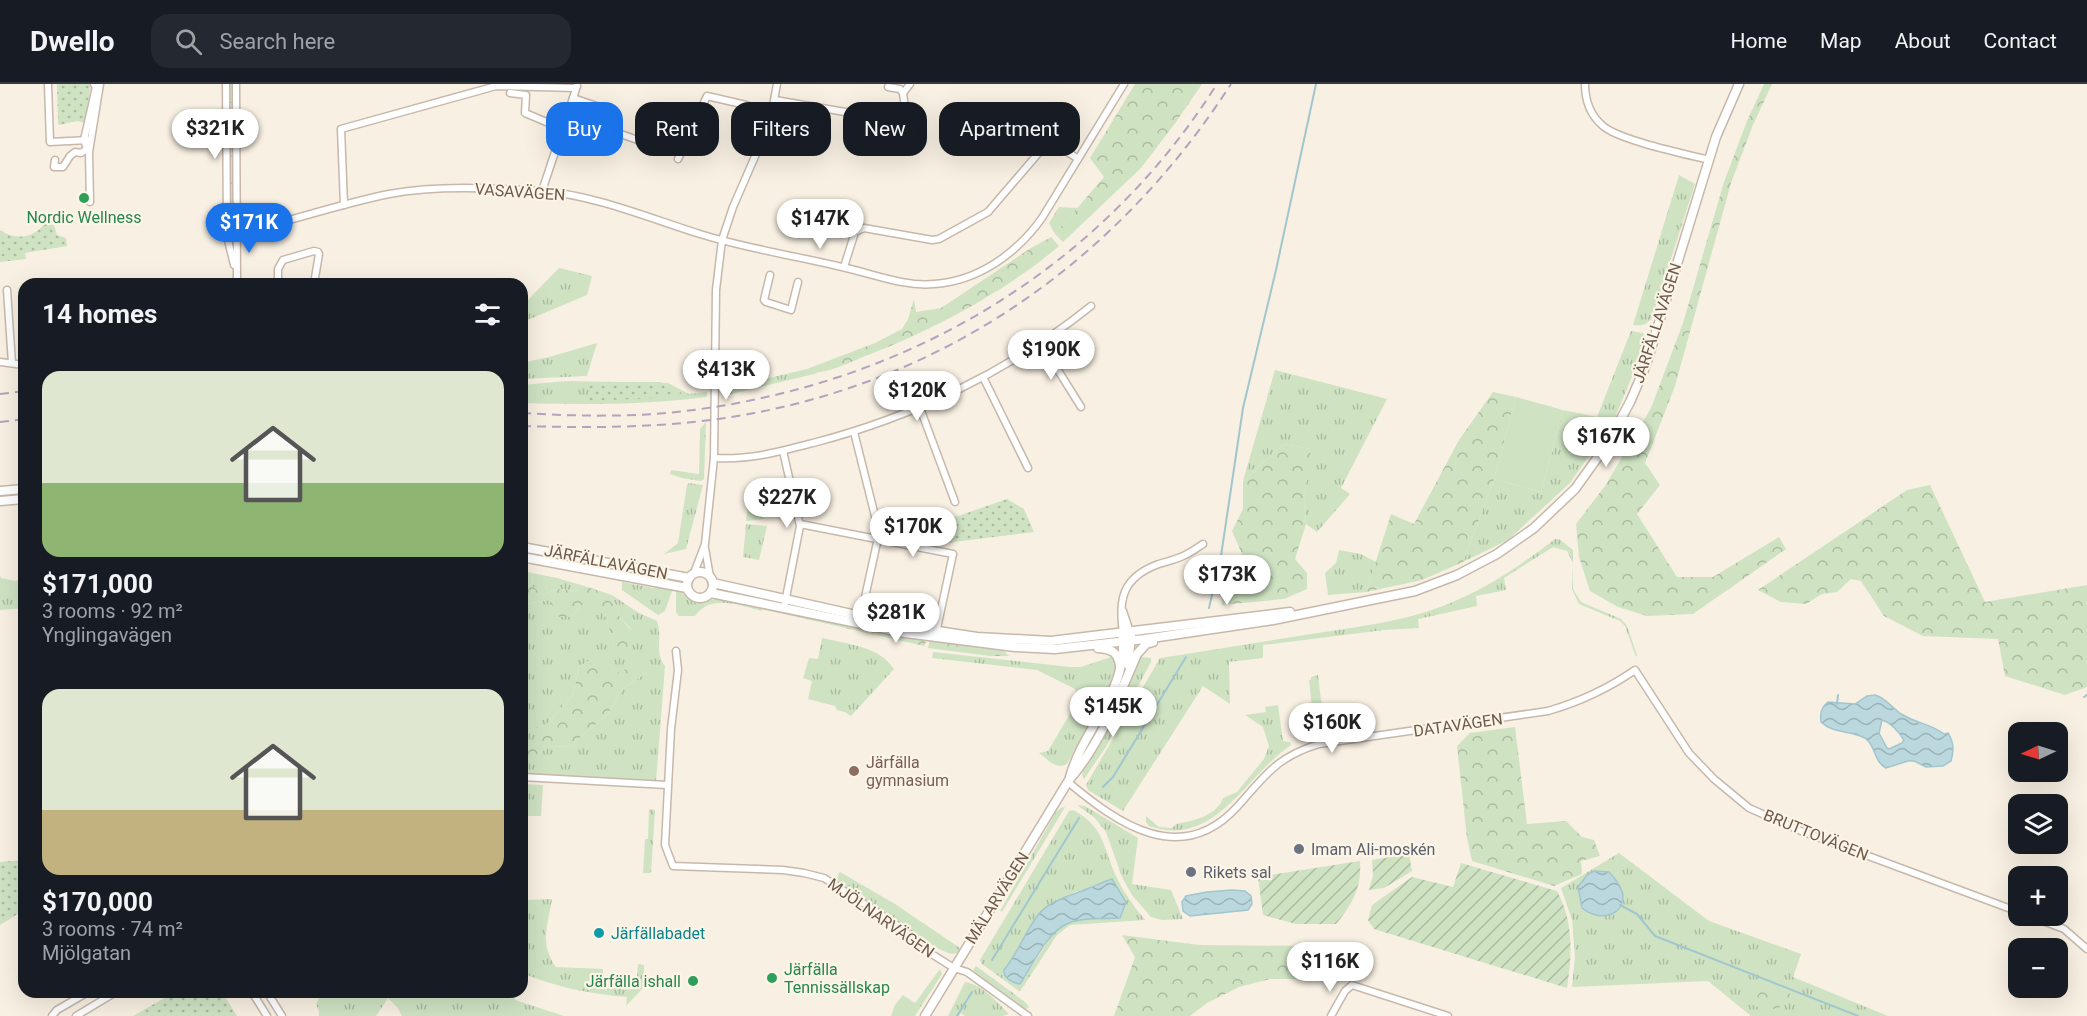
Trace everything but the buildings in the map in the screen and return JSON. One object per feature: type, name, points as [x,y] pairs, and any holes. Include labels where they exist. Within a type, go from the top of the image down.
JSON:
[{"type":"street","points":[[48,84],[50,142],[88,140]]},
{"type":"street","points":[[55,160],[54,167],[63,166],[75,152],[81,153],[87,149],[96,87],[94,84]]},
{"type":"street","points":[[90,202],[88,140],[100,84]]},
{"type":"street","points":[[226,84],[228,236],[236,278]]},
{"type":"street","points":[[236,84],[238,234],[236,272]]},
{"type":"street","points":[[777,84],[775,100],[843,112]]},
{"type":"street","points":[[903,93],[910,84]]},
{"type":"street","name":"VASAVÄGEN","points":[[228,236],[391,194],[434,189],[492,188],[542,191],[580,197],[722,240],[912,284],[935,284],[962,279],[996,264],[1028,238],[1124,84]]},
{"type":"street","points":[[1585,84],[1591,110],[1604,127],[1635,139],[1708,160]]},
{"type":"street","name":"JÄRFÄLLAVÄGEN","points":[[936,634],[1052,641],[1171,635],[1273,620],[1415,591],[1456,575],[1497,554],[1534,528],[1575,489],[1608,443],[1630,402],[1646,365],[1708,160],[1723,117],[1739,84]]},
{"type":"street","points":[[344,205],[341,129],[496,86],[577,86],[572,102]]},
{"type":"street","points":[[888,87],[900,89],[904,102]]},
{"type":"street","points":[[510,93],[526,94],[525,113],[546,122]]},
{"type":"street","points":[[678,159],[707,96],[733,102]]},
{"type":"street","points":[[573,98],[614,112],[608,129],[635,139]]},
{"type":"street","points":[[844,267],[855,232],[864,228],[932,240],[939,239],[988,212],[1042,149],[1049,145],[1057,146],[1078,159]]},
{"type":"street","points":[[542,191],[554,156]]},
{"type":"street","points":[[705,544],[712,580],[711,593],[705,598],[698,598],[690,594],[687,588],[705,544],[714,458],[716,290],[722,240],[733,207],[757,156]]},
{"type":"street","points":[[278,278],[278,268],[283,260],[314,251],[319,254],[315,278]]},
{"type":"street","points":[[770,275],[764,300],[791,310],[798,282]]},
{"type":"street","points":[[7,290],[12,363]]},
{"type":"street","points":[[714,458],[738,460],[783,451],[854,432],[920,408],[983,377],[1041,343],[1091,306]]},
{"type":"street","points":[[1041,343],[1081,407]]},
{"type":"street","points":[[0,362],[18,364]]},
{"type":"street","points":[[983,377],[1028,468]]},
{"type":"street","points":[[920,408],[955,502]]},
{"type":"street","points":[[854,432],[878,528],[878,538],[860,620]]},
{"type":"street","points":[[783,451],[800,524],[785,603]]},
{"type":"street","points":[[0,491],[18,490]]},
{"type":"street","points":[[0,501],[18,500]]},
{"type":"street","points":[[800,524],[953,554],[936,634]]},
{"type":"street","points":[[1123,674],[1131,654],[1123,610],[1125,589],[1129,582],[1139,573],[1184,556],[1203,544]]},
{"type":"street","name":"JÄRFÄLLAVÄGEN","points":[[528,548],[692,575]]},
{"type":"street","name":"JÄRFÄLLAVÄGEN","points":[[528,558],[687,588]]},
{"type":"street","points":[[692,575],[704,572],[712,580]]},
{"type":"street","name":"JÄRFÄLLAVÄGEN","points":[[712,580],[785,603],[860,620],[1015,647],[1055,649],[1086,647],[1127,637],[1272,613],[1327,609]]},
{"type":"street","name":"JÄRFÄLLAVÄGEN","points":[[711,593],[785,603]]},
{"type":"street","name":"JÄRFÄLLAVÄGEN","points":[[1123,674],[1146,645],[1171,635]]},
{"type":"street","points":[[1086,647],[1113,651],[1119,659],[1123,674]]},
{"type":"street","name":"MJÖLNARVÄGEN","points":[[676,651],[678,670],[667,785],[665,845],[673,866],[783,870],[824,878],[897,925],[930,953],[954,968]]},
{"type":"street","name":"DATAVÄGEN","points":[[1068,781],[1105,810],[1139,830],[1163,837],[1187,836],[1215,827],[1236,808],[1260,779],[1280,760],[1299,750],[1319,744],[1540,713],[1582,699],[1635,670]]},
{"type":"street","name":"BRUTTOVÄGEN","points":[[1635,670],[1689,753],[1714,779],[1749,808],[1801,831],[2008,908]]},
{"type":"street","name":"MÄLARVÄGEN","points":[[925,1016],[1068,781],[1083,764],[1096,742],[1123,674]]},
{"type":"street","points":[[528,777],[667,785]]},
{"type":"street","points":[[2056,926],[2064,929],[2087,948]]},
{"type":"street","points":[[954,968],[967,972],[1029,1016]]},
{"type":"street","points":[[1331,1016],[1349,986],[1358,986],[1448,1016]]},
{"type":"street","points":[[52,1016],[57,1010],[78,998]]},
{"type":"street","points":[[76,1016],[106,998]]},
{"type":"street","points":[[256,998],[267,1016]]},
{"type":"street","points":[[271,998],[282,1016]]},
{"type":"green space","points":[[57,84],[91,84],[85,123],[77,121],[59,125]]},
{"type":"green space","points":[[228,84],[232,84],[235,228],[231,228]]},
{"type":"green space","points":[[1135,84],[1202,84],[1141,168],[1063,242],[1055,234],[1104,177],[1090,158]]},
{"type":"green space","points":[[1764,84],[1772,84],[1753,125],[1731,183],[1675,386],[1645,463],[1660,485],[1637,514],[1677,577],[1713,577],[1779,537],[1786,549],[1693,614],[1647,616],[1618,607],[1590,591],[1579,557],[1576,524],[1605,486],[1651,408],[1683,323],[1724,182]]},
{"type":"green space","points":[[1679,175],[1695,184],[1652,318],[1644,324],[1633,325]]},
{"type":"green space","points":[[1059,207],[1078,208],[1055,234],[1049,223]]},
{"type":"green space","points":[[45,223],[54,225],[57,235],[66,238],[67,246],[25,253],[26,259],[0,262],[0,230],[18,237],[36,232]]},
{"type":"green space","points":[[1051,237],[1059,246],[1039,262],[993,293],[943,322],[845,365],[818,372],[807,369],[875,343],[902,329],[908,319],[914,299],[916,312],[941,308]]},
{"type":"green space","points":[[559,268],[592,276],[587,295],[528,320],[528,300]]},
{"type":"green space","points":[[1631,331],[1643,333],[1645,345],[1614,420],[1570,483],[1508,540],[1463,562],[1494,479],[1541,492],[1563,410],[1597,417]]},
{"type":"green space","points":[[597,343],[587,376],[528,379],[528,362]]},
{"type":"green space","points":[[807,369],[818,373],[723,396],[723,389]]},
{"type":"green space","points":[[1275,370],[1387,399],[1341,488],[1350,494],[1317,532],[1306,524],[1304,501],[1310,449],[1284,444],[1243,481]]},
{"type":"green space","points":[[567,381],[668,383],[689,394],[707,392],[707,397],[614,404],[528,403],[528,384]]},
{"type":"green space","points":[[606,382],[661,382],[681,392],[680,397],[588,401],[589,386]]},
{"type":"green space","points":[[1493,392],[1516,397],[1494,479],[1463,562],[1422,580],[1366,592],[1391,514],[1414,524],[1459,440]]},
{"type":"green space","points":[[1516,397],[1563,410],[1541,492],[1494,479]]},
{"type":"green space","points":[[706,422],[704,479],[701,481],[670,474],[671,470],[699,474],[700,429]]},
{"type":"green space","points":[[1284,444],[1311,449],[1304,501],[1306,524],[1295,559],[1307,573],[1307,589],[1284,599],[1222,605],[1224,584],[1229,572],[1242,554],[1232,531],[1243,509],[1243,481]]},
{"type":"green space","points":[[689,483],[703,485],[686,549],[664,554],[678,543]]},
{"type":"green space","points":[[1930,485],[1985,602],[2087,585],[2087,687],[2065,695],[2005,676],[1998,639],[1923,636],[1884,616],[1861,581],[1851,579],[1837,592],[1822,594],[1806,604],[1781,602],[1758,590],[1907,490]]},
{"type":"green space","points":[[757,489],[764,519],[746,521],[750,490]]},
{"type":"green space","points":[[1007,499],[1024,509],[1034,532],[945,543],[912,534],[911,527],[961,515]]},
{"type":"green space","points":[[746,524],[767,526],[759,560],[743,557]]},
{"type":"green space","points":[[1555,539],[1559,539],[1573,550],[1573,563],[1567,551],[1553,547],[1504,578],[1506,590],[1476,596],[1477,606],[1418,619],[1419,628],[1384,630],[1263,645],[1263,658],[1229,662],[1230,704],[1203,686],[1123,811],[1088,790],[1086,785],[1160,658],[1370,625],[1439,608],[1495,581]]},
{"type":"green space","points":[[1339,550],[1361,554],[1376,562],[1366,592],[1328,595],[1325,573],[1336,563]]},
{"type":"green space","points":[[1573,563],[1573,589],[1581,602],[1621,619],[1627,626],[1636,657],[1625,626],[1620,621],[1579,604],[1572,589]]},
{"type":"green space","points":[[528,572],[532,573],[533,587],[543,595],[557,589],[579,591],[581,585],[612,595],[611,598],[619,616],[631,630],[627,650],[614,645],[605,615],[597,605],[582,605],[571,617],[559,617],[549,600],[528,604]]},
{"type":"green space","points":[[532,573],[581,585],[580,591],[557,589],[543,595],[533,587]]},
{"type":"green space","points":[[0,575],[1,578],[18,580],[18,608],[0,610]]},
{"type":"green space","points":[[622,582],[654,588],[677,588],[697,603],[725,599],[763,607],[762,611],[735,604],[717,603],[702,609],[695,616],[679,616],[676,612],[676,591],[672,591],[665,611],[658,615],[622,590]]},
{"type":"green space","points":[[612,595],[639,613],[657,621],[659,627],[659,650],[665,666],[656,782],[528,776],[528,759],[551,746],[569,747],[608,714],[623,688],[648,672],[635,665],[617,674],[593,658],[579,667],[573,695],[547,724],[540,742],[528,747],[528,604],[549,600],[560,617],[571,617],[582,605],[597,604],[605,615],[614,645],[631,629],[619,616],[611,598]]},
{"type":"green space","points":[[771,606],[928,638],[924,646],[771,611]]},
{"type":"green space","points":[[822,638],[862,647],[880,655],[894,669],[851,716],[837,710],[835,706],[808,699],[812,681],[803,678],[809,658],[818,659]]},
{"type":"green space","points":[[930,639],[1002,649],[1009,656],[990,656],[928,648]]},
{"type":"green space","points":[[933,652],[1070,667],[1081,667],[1114,656],[1115,677],[1067,764],[1059,766],[1039,753],[1048,751],[1078,700],[1075,689],[1037,670],[932,658]]},
{"type":"green space","points":[[1141,657],[1151,658],[1151,662],[1106,747],[1084,779],[1082,775],[1084,768],[1115,714],[1131,672]]},
{"type":"green space","points":[[593,658],[613,664],[617,673],[635,665],[645,665],[648,672],[623,688],[608,714],[569,747],[551,746],[528,759],[528,747],[539,742],[533,728],[547,724],[573,695],[579,667]]},
{"type":"green space","points":[[1318,675],[1325,733],[1331,732],[1331,736],[1305,740],[1301,732],[1314,727],[1309,680]]},
{"type":"green space","points":[[1278,705],[1283,741],[1290,742],[1291,745],[1274,758],[1228,806],[1211,819],[1193,827],[1172,830],[1149,826],[1146,816],[1159,827],[1172,828],[1176,824],[1203,817],[1215,809],[1223,798],[1237,792],[1264,759],[1269,746],[1263,727],[1245,715],[1266,712],[1265,707]]},
{"type":"green space","points":[[1515,727],[1527,824],[1566,821],[1582,837],[1594,840],[1600,856],[1581,861],[1582,874],[1554,886],[1472,861],[1467,838],[1457,746],[1470,733]]},
{"type":"green space","points":[[528,784],[543,785],[541,816],[528,816]]},
{"type":"green space","points":[[1077,805],[1085,806],[1138,838],[1132,884],[1171,890],[1183,919],[1162,920],[1151,917],[1132,895],[1122,877],[1106,832],[1095,818]]},
{"type":"green space","points":[[1065,807],[1002,912],[1000,911],[1056,812]]},
{"type":"green space","points":[[649,809],[655,810],[651,873],[643,873],[645,839],[648,839]]},
{"type":"green space","points":[[1073,810],[1084,817],[1098,832],[1121,885],[1145,920],[1070,925],[1057,935],[1019,991],[982,964],[980,960],[1069,811]],"holes":[[[1112,879],[1126,902],[1062,925],[1052,935],[1020,984],[1004,970],[1051,904],[1075,892]]]},
{"type":"green space","points":[[1619,853],[1709,921],[1801,954],[1793,977],[1888,1016],[1751,1016],[1708,981],[1572,987],[1575,957],[1572,920],[1561,888]]},
{"type":"green space","points":[[1409,854],[1412,871],[1384,888],[1369,890],[1373,875],[1372,860]]},
{"type":"green space","points":[[18,860],[18,914],[0,925],[0,862]]},
{"type":"green space","points":[[1360,861],[1358,887],[1355,895],[1336,924],[1296,924],[1263,915],[1258,877]]},
{"type":"green space","points":[[1461,863],[1557,891],[1563,903],[1569,927],[1570,963],[1567,988],[1374,929],[1368,920],[1372,905],[1412,877],[1453,887]]},
{"type":"green space","points":[[840,872],[895,904],[960,948],[953,954],[932,945],[836,881]]},
{"type":"green space","points":[[552,899],[546,942],[556,967],[603,969],[603,987],[636,989],[638,964],[644,965],[644,987],[626,1006],[627,997],[573,989],[528,975],[528,900]]},
{"type":"green space","points":[[1122,935],[1199,945],[1314,946],[1330,979],[1270,979],[1239,987],[1207,1003],[1190,1016],[1114,1016],[1135,957]]},
{"type":"green space","points":[[976,966],[1029,1007],[1024,1010],[977,974],[973,970]]},
{"type":"green space","points":[[940,969],[942,974],[915,1016],[891,1016],[895,1005],[903,995],[915,1003]]},
{"type":"green space","points":[[965,982],[984,990],[1009,1014],[965,1016],[961,1013],[959,1016],[948,1016]]},
{"type":"green space","points":[[1760,984],[1784,989],[1790,993],[1790,1000],[1781,1007],[1772,1009],[1751,1004],[1751,992]]},
{"type":"green space","points":[[164,998],[226,998],[237,1016],[133,1016]]},
{"type":"green space","points":[[319,998],[388,998],[376,1016],[319,1016],[316,1004]]},
{"type":"green space","points":[[388,998],[515,998],[564,1016],[402,1016]]},
{"type":"water","points":[[1875,695],[1908,718],[1944,734],[1948,733],[1953,747],[1951,761],[1943,766],[1926,767],[1914,761],[1908,761],[1886,768],[1865,738],[1831,728],[1821,722],[1822,711],[1828,702],[1855,704],[1867,696]],"holes":[[[1882,720],[1904,740],[1889,749],[1879,733]]]},
{"type":"water","points":[[1594,871],[1609,872],[1620,887],[1623,897],[1618,910],[1613,913],[1600,916],[1582,908],[1578,887],[1587,875]]},
{"type":"water","points":[[1112,879],[1126,902],[1120,918],[1081,920],[1061,927],[1047,941],[1020,984],[1007,978],[1004,970],[1033,922],[1043,910],[1061,899]]},
{"type":"water","points":[[1232,890],[1245,891],[1251,896],[1252,904],[1248,910],[1190,916],[1183,911],[1182,902],[1186,896]]},
{"type":"waterway","points":[[1209,608],[1221,556],[1243,408],[1276,270],[1316,84]]},
{"type":"waterway","points":[[1103,787],[1113,777],[1186,657]]},
{"type":"waterway","points":[[1837,704],[1838,695]]},
{"type":"waterway","points":[[992,960],[1079,818]]},
{"type":"waterway","points":[[1620,905],[1637,914],[1655,936],[1858,1016]]},
{"type":"waterway","points":[[957,1016],[972,992]]},
{"type":"railway","points":[[528,413],[594,416],[667,413],[751,400],[831,379],[908,350],[981,313],[1049,267],[1111,214],[1168,153],[1217,84]]},
{"type":"railway","points":[[528,426],[675,424],[725,418],[803,402],[878,378],[949,346],[1015,306],[1076,260],[1133,208],[1185,149],[1231,84]]},
{"type":"railway","points":[[0,394],[18,392]]},
{"type":"railway","points":[[0,422],[18,420]]},
{"type":"place","name":"Nordic Wellness","points":[[84,198]]},
{"type":"place","name":"Järfälla gymnasium","points":[[854,771]]},
{"type":"place","name":"Imam Ali-moskén","points":[[1299,849]]},
{"type":"place","name":"Rikets sal","points":[[1191,872]]},
{"type":"place","name":"Järfällabadet","points":[[599,933]]},
{"type":"place","name":"Järfälla Tennissällskap","points":[[772,978]]},
{"type":"place","name":"Järfälla ishall","points":[[693,981]]}]
